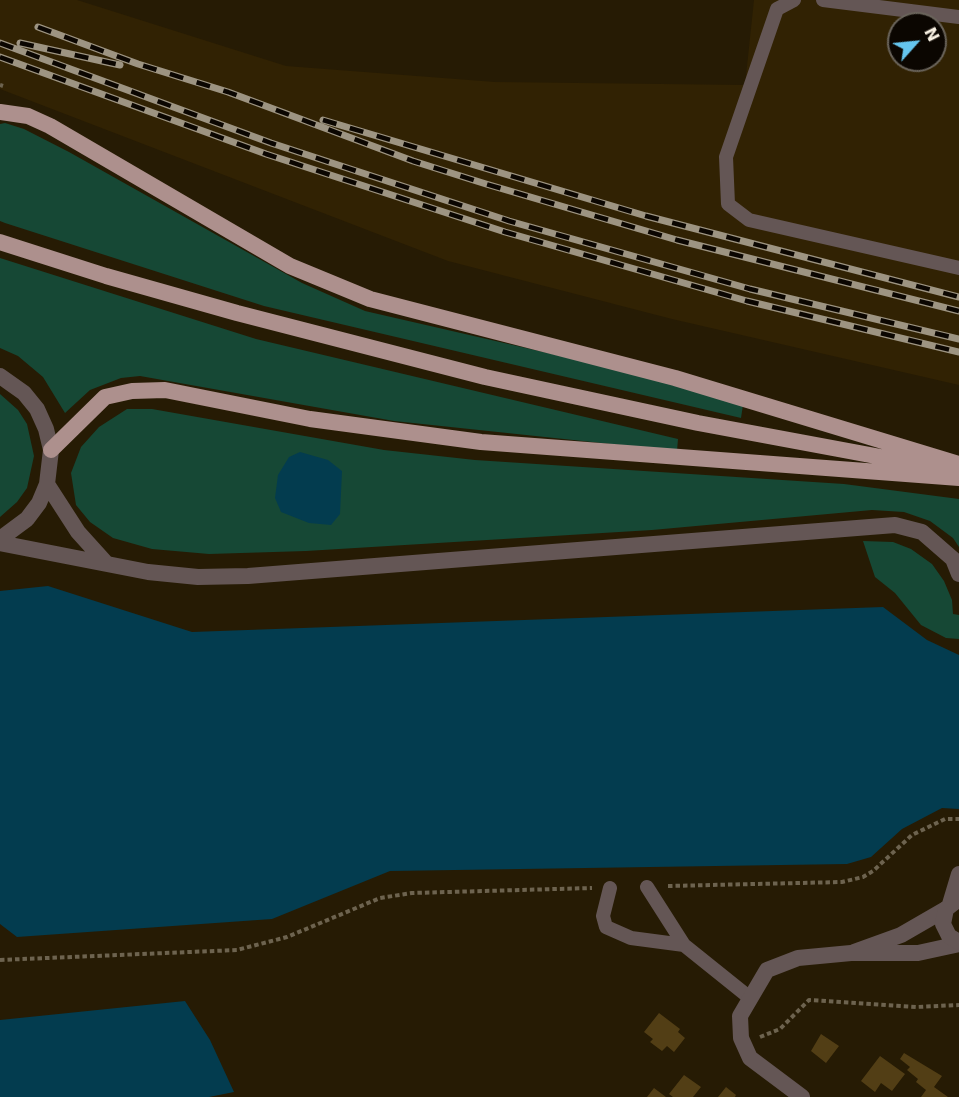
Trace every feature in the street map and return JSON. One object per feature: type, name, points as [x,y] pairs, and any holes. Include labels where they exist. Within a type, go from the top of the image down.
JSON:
[{"type":"main road","points":[[0,112],[28,116],[50,126],[290,266],[370,299],[675,378],[959,464]]},
{"type":"main road","points":[[0,242],[106,276],[237,313],[485,377],[698,423],[959,471]]},
{"type":"main road","points":[[51,450],[105,397],[132,391],[165,390],[310,419],[482,442],[959,478]]},
{"type":"street","points":[[0,376],[24,393],[37,410],[46,429],[51,450],[47,484],[27,519],[0,541]]},
{"type":"street","points":[[47,484],[78,532],[106,563]]},
{"type":"street","points":[[0,541],[148,572],[198,577],[248,576],[895,525],[922,532],[952,560],[959,574]]},
{"type":"street","points":[[959,874],[952,904],[943,916],[945,930],[959,943]]},
{"type":"street","points":[[851,953],[901,935],[952,904]]},
{"type":"street","points":[[802,1097],[750,1058],[741,1038],[740,1016],[767,970],[798,958],[851,953],[918,953],[959,943]]},
{"type":"lane","points":[[794,0],[777,9],[726,157],[728,204],[749,220],[959,268]]},
{"type":"lane","points":[[823,0],[959,17]]},
{"type":"lane","points":[[646,887],[684,945],[750,998]]},
{"type":"lane","points":[[610,888],[603,916],[606,927],[631,938],[684,945]]},
{"type":"path","points":[[646,887],[842,882],[863,877],[873,871],[912,835],[945,819],[959,819]]},
{"type":"path","points":[[0,960],[237,950],[287,937],[380,898],[412,893],[610,888]]},
{"type":"path","points":[[741,1038],[766,1037],[780,1029],[809,1000],[916,1007],[959,1005]]},
{"type":"shaded area","points":[[0,0],[77,0],[286,66],[495,82],[745,85],[754,0],[959,0],[959,385],[672,319],[448,261],[0,89]]},
{"type":"green space","points":[[5,123],[24,129],[69,152],[302,283],[365,311],[626,371],[743,405],[741,418],[264,306],[0,221],[0,124]]},
{"type":"green space","points":[[0,258],[256,339],[678,439],[677,451],[394,421],[140,376],[121,378],[90,390],[65,413],[43,377],[18,356],[0,348]]},
{"type":"green space","points":[[0,394],[18,410],[27,424],[34,456],[27,488],[17,502],[0,517]]},
{"type":"green space","points":[[127,409],[152,409],[384,450],[475,460],[844,484],[959,499],[959,547],[953,538],[930,521],[904,512],[872,510],[652,530],[306,551],[209,554],[152,549],[113,538],[90,522],[76,505],[71,473],[81,447],[99,427]]},
{"type":"green space","points":[[863,541],[893,542],[911,549],[932,564],[944,581],[952,600],[953,614],[959,615],[959,639],[946,638],[921,625],[895,593],[875,577]]},
{"type":"water","points":[[300,452],[328,460],[342,471],[340,514],[331,525],[309,523],[281,512],[275,498],[278,475],[289,457]]},
{"type":"water","points":[[48,586],[192,632],[883,607],[927,640],[959,655],[959,809],[942,808],[902,829],[871,857],[847,864],[390,871],[272,919],[17,937],[0,924],[0,591]]},
{"type":"water","points":[[185,1001],[210,1040],[234,1092],[209,1097],[0,1097],[0,1020]]},
{"type":"building","points":[[659,1013],[680,1029],[678,1032],[685,1038],[674,1052],[667,1046],[662,1051],[650,1042],[653,1039],[644,1032]]},
{"type":"building","points":[[821,1034],[839,1046],[826,1063],[811,1051]]},
{"type":"building","points":[[904,1053],[942,1076],[934,1087],[948,1097],[921,1097],[926,1090],[907,1070],[910,1067],[900,1059]]},
{"type":"building","points":[[880,1056],[905,1074],[892,1091],[881,1083],[875,1092],[861,1081]]},
{"type":"building","points":[[684,1075],[701,1087],[693,1097],[673,1097],[669,1094]]},
{"type":"building","points":[[726,1087],[736,1095],[735,1097],[718,1097]]},
{"type":"building","points":[[654,1088],[666,1097],[647,1097]]},
{"type":"railway","points":[[38,27],[138,64],[228,92],[413,161],[486,184],[677,240],[959,311]]},
{"type":"railway","points":[[0,43],[271,143],[509,221],[750,289],[959,339]]},
{"type":"railway","points":[[20,43],[120,65]]},
{"type":"railway","points":[[0,57],[266,154],[505,232],[747,301],[959,352]]},
{"type":"railway","points":[[323,120],[646,216],[959,297]]}]
